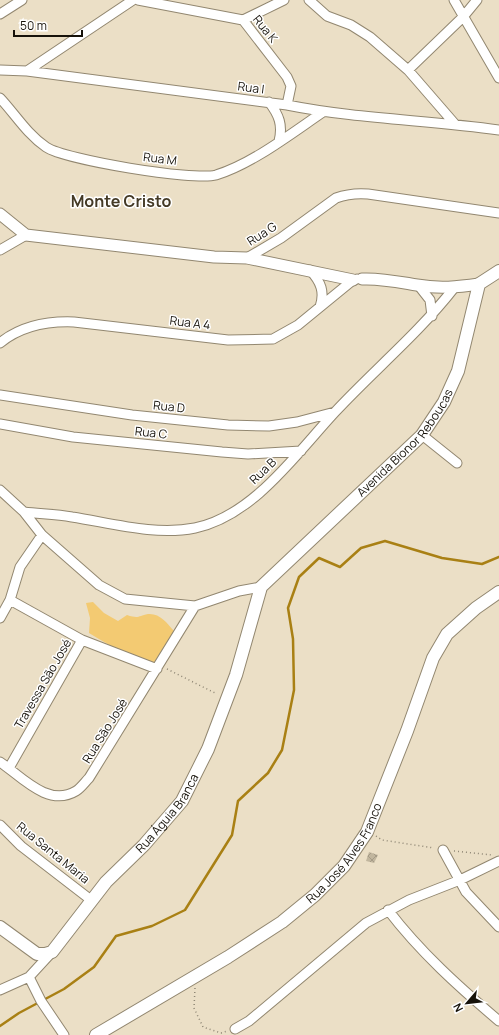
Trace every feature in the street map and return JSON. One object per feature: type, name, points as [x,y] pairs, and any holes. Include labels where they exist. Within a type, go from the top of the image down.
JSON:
[{"type":"main road","points":[[479,284],[499,270]]},
{"type":"main road","name":"Avenida Bionor Reboucas","points":[[261,587],[422,435],[444,402],[458,371],[479,284]]},
{"type":"main road","name":"Rua Águia Branca","points":[[52,952],[91,900],[144,845],[182,801],[208,749],[226,698],[236,675],[261,587]]},
{"type":"main road","name":"Rua José Alves Franco","points":[[96,1035],[282,922],[315,895],[344,866],[367,832],[407,731],[433,658],[447,634],[476,608],[499,592]]},
{"type":"main road","points":[[0,927],[37,954],[52,952]]},
{"type":"street","points":[[0,14],[22,0]]},
{"type":"street","points":[[27,71],[133,0]]},
{"type":"street","name":"Rua K","points":[[138,0],[244,20],[287,77],[291,86],[287,105]]},
{"type":"street","points":[[244,20],[284,0]]},
{"type":"street","points":[[454,0],[499,78]]},
{"type":"street","points":[[408,70],[463,17],[477,0]]},
{"type":"street","points":[[313,1],[327,16],[351,25],[370,37],[408,70],[454,124]]},
{"type":"street","name":"Rua I","points":[[0,70],[27,71],[269,102],[323,112],[454,124],[499,130]]},
{"type":"street","name":"Rua M","points":[[0,98],[25,128],[45,146],[57,153],[103,164],[191,176],[213,175],[239,165],[323,112]]},
{"type":"street","points":[[269,102],[277,114],[280,122],[281,130],[279,141]]},
{"type":"street","name":"Rua G","points":[[26,235],[214,257],[246,258],[281,238],[336,198],[350,194],[368,194],[499,213]]},
{"type":"street","points":[[0,214],[26,235],[0,250]]},
{"type":"street","points":[[246,258],[358,279],[393,280],[419,286],[454,288],[479,284]]},
{"type":"street","points":[[310,270],[322,286],[324,297],[320,309]]},
{"type":"street","name":"Rua A 4","points":[[0,343],[6,338],[27,328],[51,322],[74,322],[228,340],[263,340],[282,336],[358,279]]},
{"type":"street","points":[[419,286],[430,300],[432,316]]},
{"type":"street","name":"Rua B","points":[[24,512],[69,516],[142,528],[166,530],[194,528],[227,516],[261,491],[301,451],[335,412],[432,316],[454,288]]},
{"type":"street","name":"Rua D","points":[[0,395],[132,415],[228,425],[269,426],[335,412]]},
{"type":"street","name":"Rua C","points":[[0,424],[73,437],[222,452],[248,454],[301,451]]},
{"type":"street","points":[[422,435],[457,463]]},
{"type":"street","points":[[0,490],[24,512],[42,535],[99,585],[125,598],[195,606],[243,590],[261,587]]},
{"type":"street","points":[[0,618],[10,600],[20,567],[42,535]]},
{"type":"street","points":[[10,600],[82,640]]},
{"type":"street","name":"Rua São José","points":[[0,762],[21,779],[46,793],[57,796],[76,791],[89,778],[195,606]]},
{"type":"street","name":"Travessa São José","points":[[9,768],[82,640],[158,667]]},
{"type":"street","name":"Rua Santa Maria","points":[[0,825],[21,846],[91,900]]},
{"type":"street","points":[[443,850],[466,892],[499,927]]},
{"type":"street","points":[[235,1029],[249,1021],[366,923],[388,910],[431,890],[460,880],[499,861]]},
{"type":"street","points":[[388,910],[422,950],[467,994],[499,1021]]},
{"type":"street","name":"Rua Águia Branca","points":[[0,990],[29,977],[52,952]]},
{"type":"street","points":[[29,977],[41,1001],[64,1035]]},
{"type":"path","points":[[158,667],[226,698]]},
{"type":"path","points":[[367,832],[382,840],[443,850],[499,855]]},
{"type":"path","points":[[190,979],[195,987],[194,1008],[203,1027],[221,1033],[235,1029]]},
{"type":"shaded area","points":[[93,602],[104,613],[118,621],[127,615],[136,617],[152,614],[160,617],[166,622],[174,631],[153,664],[120,651],[89,633],[90,618],[86,603]]},
{"type":"building","points":[[369,852],[378,855],[374,863],[366,861]]},
{"type":"waterway","points":[[0,1026],[19,1013],[64,989],[94,967],[116,936],[152,926],[185,910],[232,835],[238,801],[268,773],[282,750],[294,690],[293,639],[288,608],[299,577],[319,558],[340,567],[361,548],[385,541],[442,558],[482,564],[499,557]]},
{"type":"district","name":"Monte Cristo","points":[[121,201]]}]
